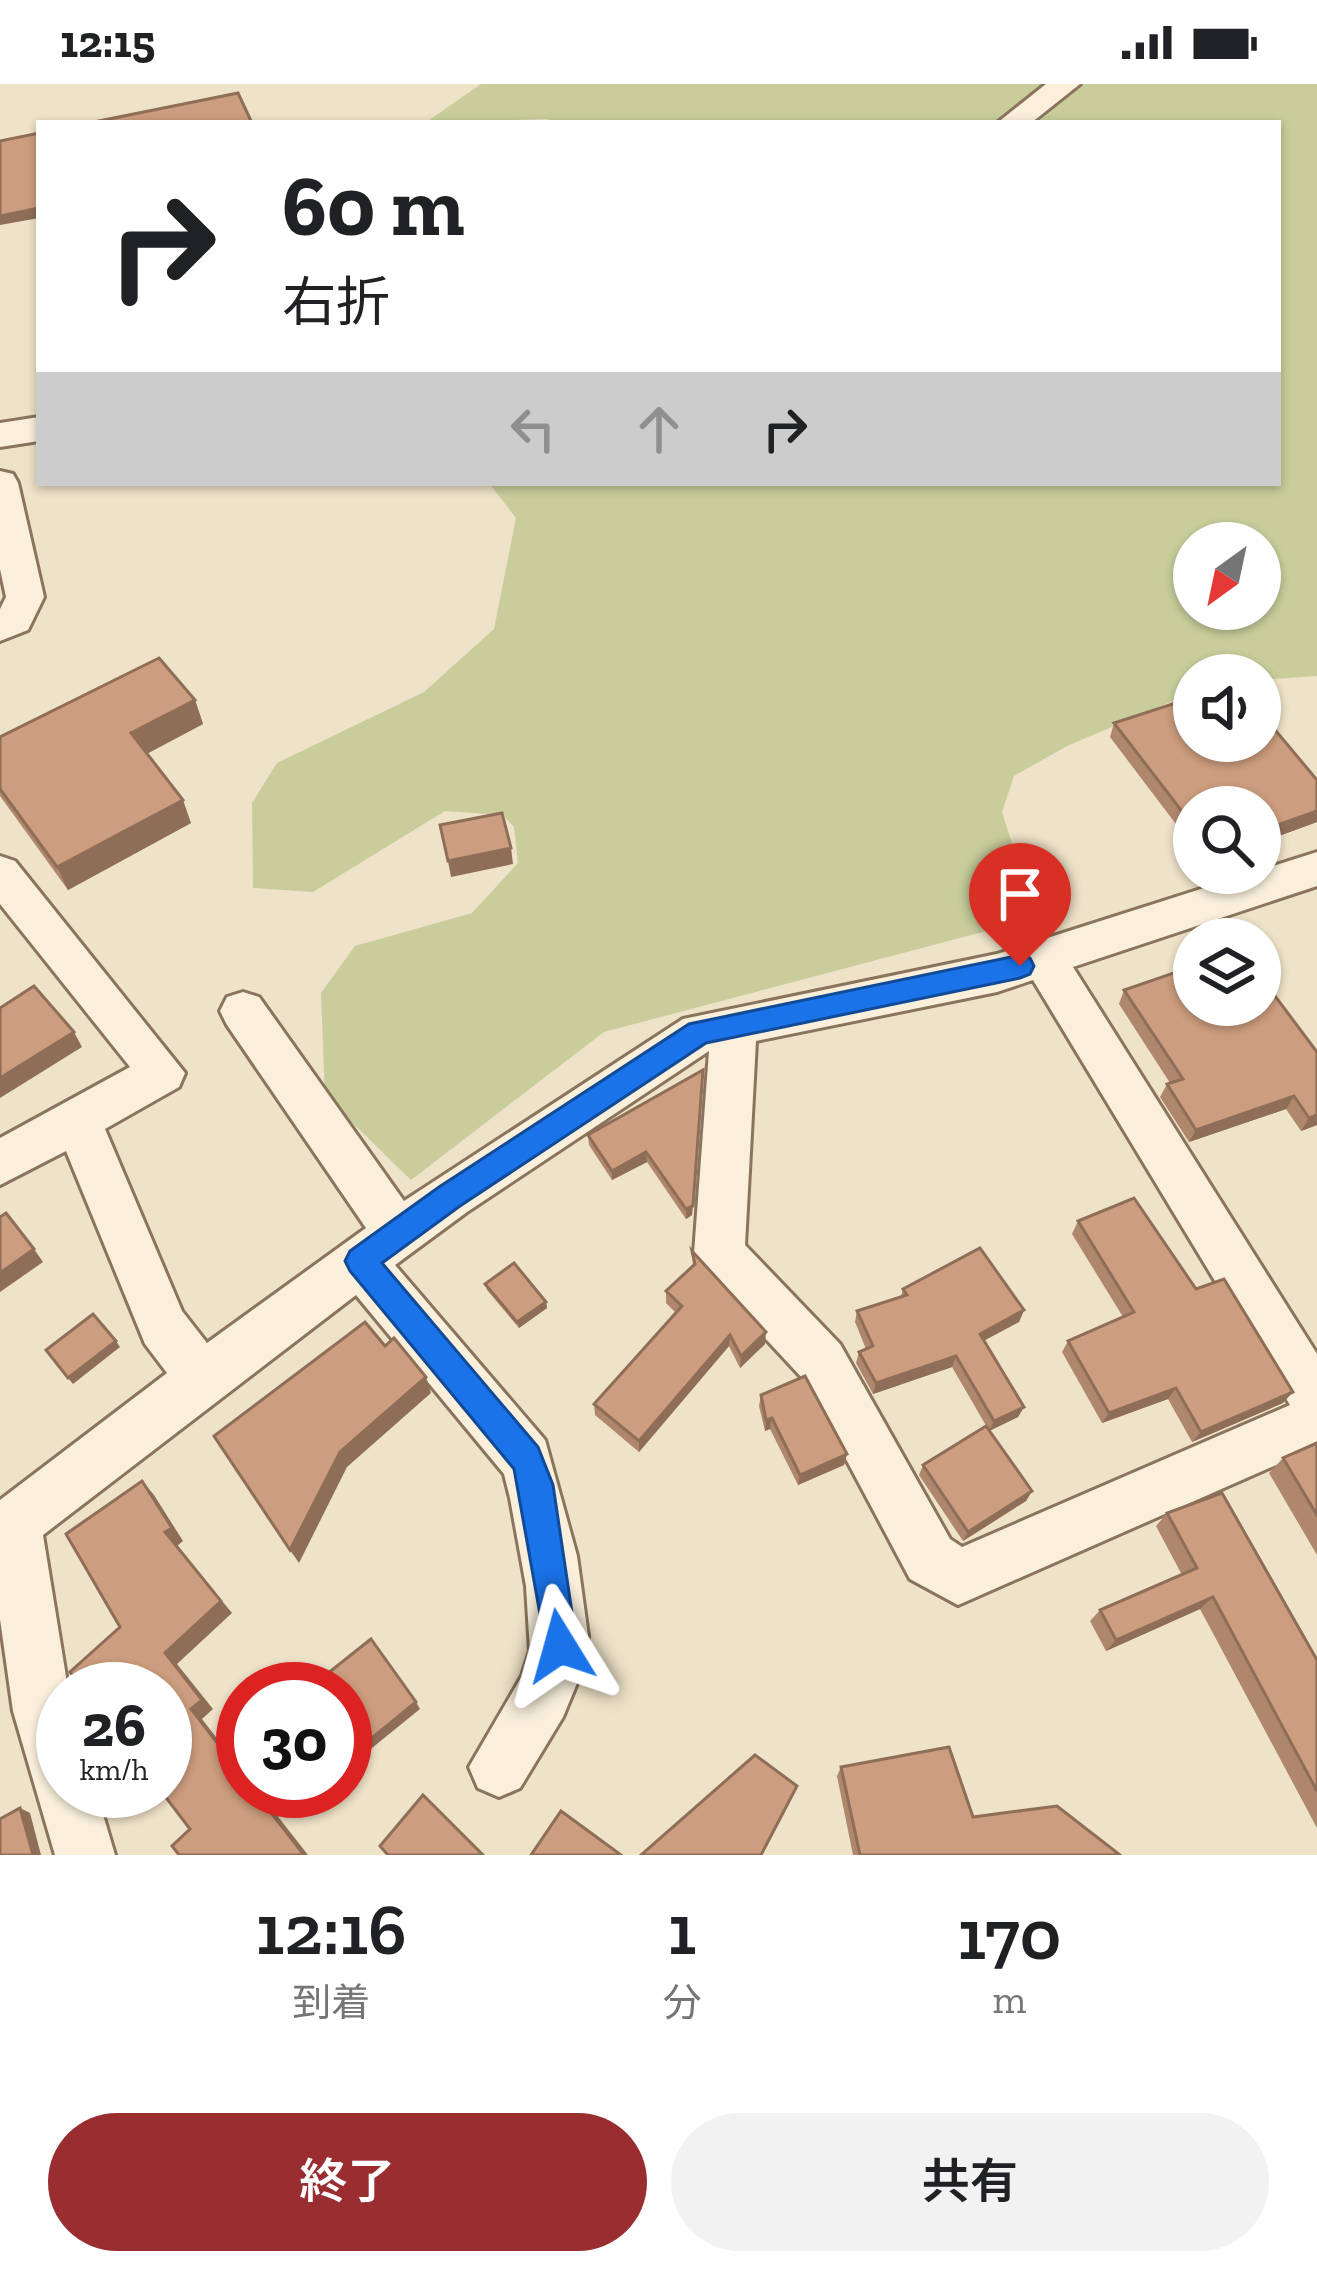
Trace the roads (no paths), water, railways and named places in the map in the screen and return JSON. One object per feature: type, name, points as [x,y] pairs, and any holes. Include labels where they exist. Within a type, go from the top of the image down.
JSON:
[{"type":"street","points":[[1016,120],[1065,84]]},
{"type":"street","points":[[0,435],[36,429]]},
{"type":"street","points":[[0,483],[25,597],[14,620],[0,627]]},
{"type":"street","points":[[36,1680],[7,1529],[379,1247],[676,1046],[699,1033],[734,1025],[997,973],[1317,869]]},
{"type":"street","points":[[0,873],[162,1073],[0,1163]]},
{"type":"street","points":[[1044,959],[1317,1402]]},
{"type":"street","points":[[243,1011],[379,1247],[526,1459],[536,1485],[560,1646],[552,1675],[499,1767]]},
{"type":"street","points":[[734,1025],[719,1253],[822,1363],[930,1559],[958,1577],[1317,1420]]},
{"type":"street","points":[[77,1120],[163,1327],[202,1378]]},
{"type":"street","points":[[74,1818],[85,1855]]}]
